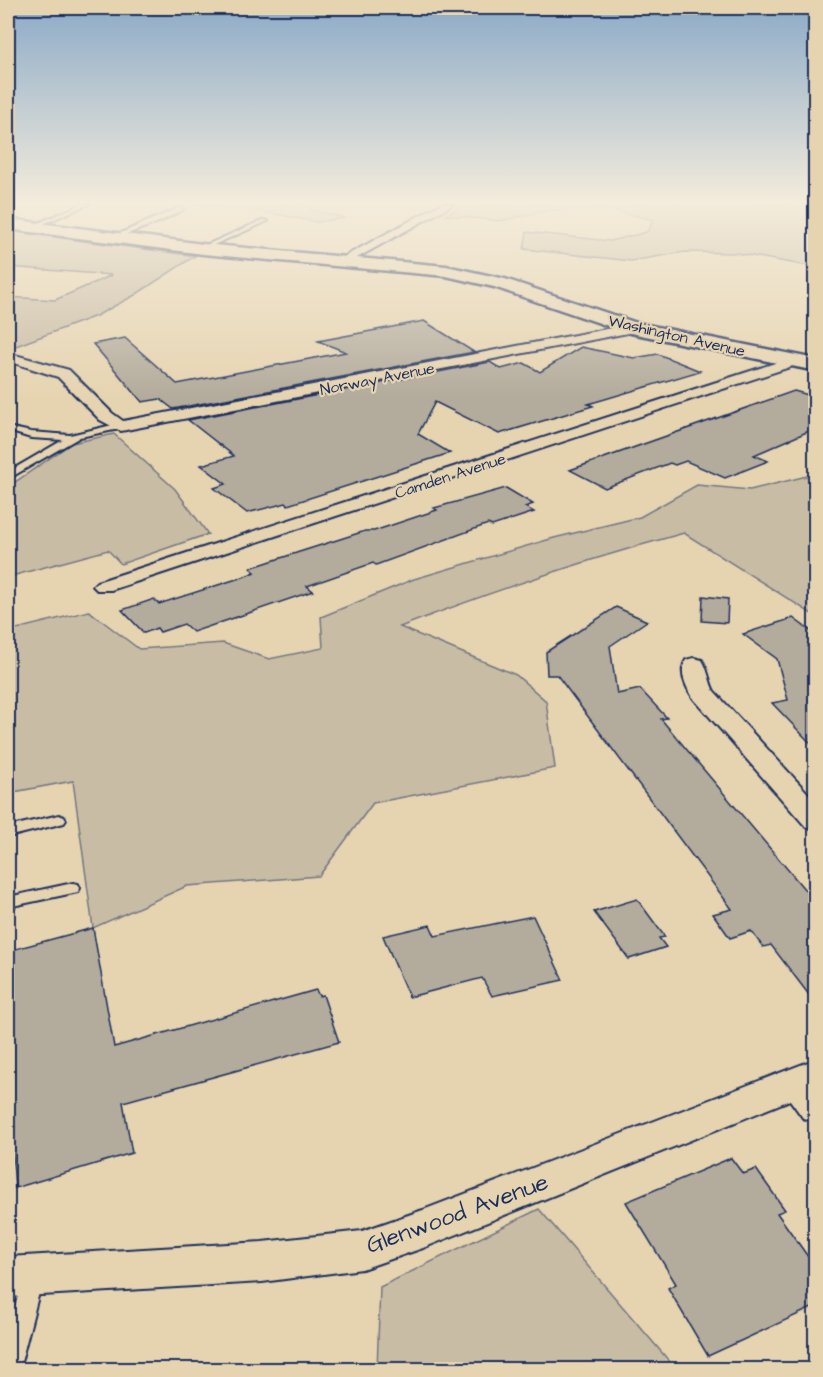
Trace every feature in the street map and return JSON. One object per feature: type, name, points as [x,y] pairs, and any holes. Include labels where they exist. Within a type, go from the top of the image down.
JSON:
[{"type":"street","name":"Washington Avenue","points":[[420,268],[472,276],[633,328],[816,365]]},
{"type":"street","name":"Norway Avenue","points":[[121,426],[633,328]]},
{"type":"street","points":[[8,357],[62,373],[71,379],[111,422],[121,426]]},
{"type":"street","name":"Camden Avenue","points":[[104,586],[454,474],[794,361]]},
{"type":"street","points":[[694,664],[695,676],[703,694],[816,820]]},
{"type":"street","name":"Glenwood Avenue","points":[[20,1276],[262,1262],[362,1250],[809,1088]]},
{"type":"lane","points":[[8,429],[31,435],[70,438],[121,426]]},
{"type":"lane","points":[[8,476],[70,438]]},
{"type":"lane","points":[[8,832],[59,820]]},
{"type":"lane","points":[[8,902],[73,888]]},
{"type":"lane","points":[[8,1370],[20,1276]]},
{"type":"shaded area","points":[[24,268],[176,268],[135,295],[96,316],[8,349],[8,297],[55,300],[112,275]]},
{"type":"shaded area","points":[[114,434],[175,489],[208,534],[121,564],[108,550],[8,577],[8,487],[72,443]]},
{"type":"shaded area","points":[[815,474],[815,616],[684,533],[541,576],[400,627],[516,675],[546,701],[555,768],[373,803],[319,876],[187,886],[93,928],[73,781],[8,793],[8,631],[89,611],[139,649],[223,643],[269,659],[323,648],[321,617],[414,579],[554,538],[640,517],[697,485],[750,490]]},
{"type":"shaded area","points":[[539,1209],[676,1369],[377,1369],[380,1287]]},
{"type":"building","points":[[424,321],[474,352],[173,409],[160,399],[142,402],[93,344],[125,338],[177,384],[346,352],[318,341]]},
{"type":"building","points":[[581,347],[634,358],[658,354],[700,371],[588,404],[593,406],[499,434],[435,402],[418,434],[450,453],[288,505],[286,503],[247,513],[214,488],[226,484],[201,465],[234,456],[188,420],[490,362],[501,369],[524,363],[540,372]]},
{"type":"building","points":[[794,391],[816,397],[816,428],[754,455],[768,461],[725,478],[686,461],[675,465],[670,463],[605,488],[570,470]]},
{"type":"building","points":[[506,488],[533,504],[525,507],[534,512],[492,526],[488,524],[376,565],[373,563],[307,586],[313,591],[193,632],[184,624],[160,632],[157,628],[144,633],[122,610],[154,599],[159,604],[255,572],[250,568],[437,510],[434,508]]},
{"type":"building","points":[[703,596],[728,599],[727,623],[702,621]]},
{"type":"building","points":[[616,607],[647,621],[610,646],[617,694],[640,689],[667,718],[661,719],[816,903],[816,1004],[771,945],[763,947],[751,931],[730,938],[713,914],[732,909],[557,675],[547,675],[546,652]]},
{"type":"building","points":[[793,618],[816,635],[816,749],[772,703],[788,700],[777,659],[743,634]]},
{"type":"building","points":[[637,899],[665,937],[659,938],[666,947],[629,959],[594,912]]},
{"type":"building","points":[[533,916],[563,980],[492,996],[482,978],[409,997],[383,936],[430,925],[435,936]]},
{"type":"building","points":[[93,928],[114,1047],[316,990],[319,996],[323,995],[339,1042],[123,1102],[132,1153],[15,1188],[8,1094],[8,951]]},
{"type":"building","points":[[731,1158],[743,1174],[756,1169],[785,1210],[777,1213],[816,1268],[816,1306],[708,1356],[668,1288],[676,1284],[626,1202]]}]
